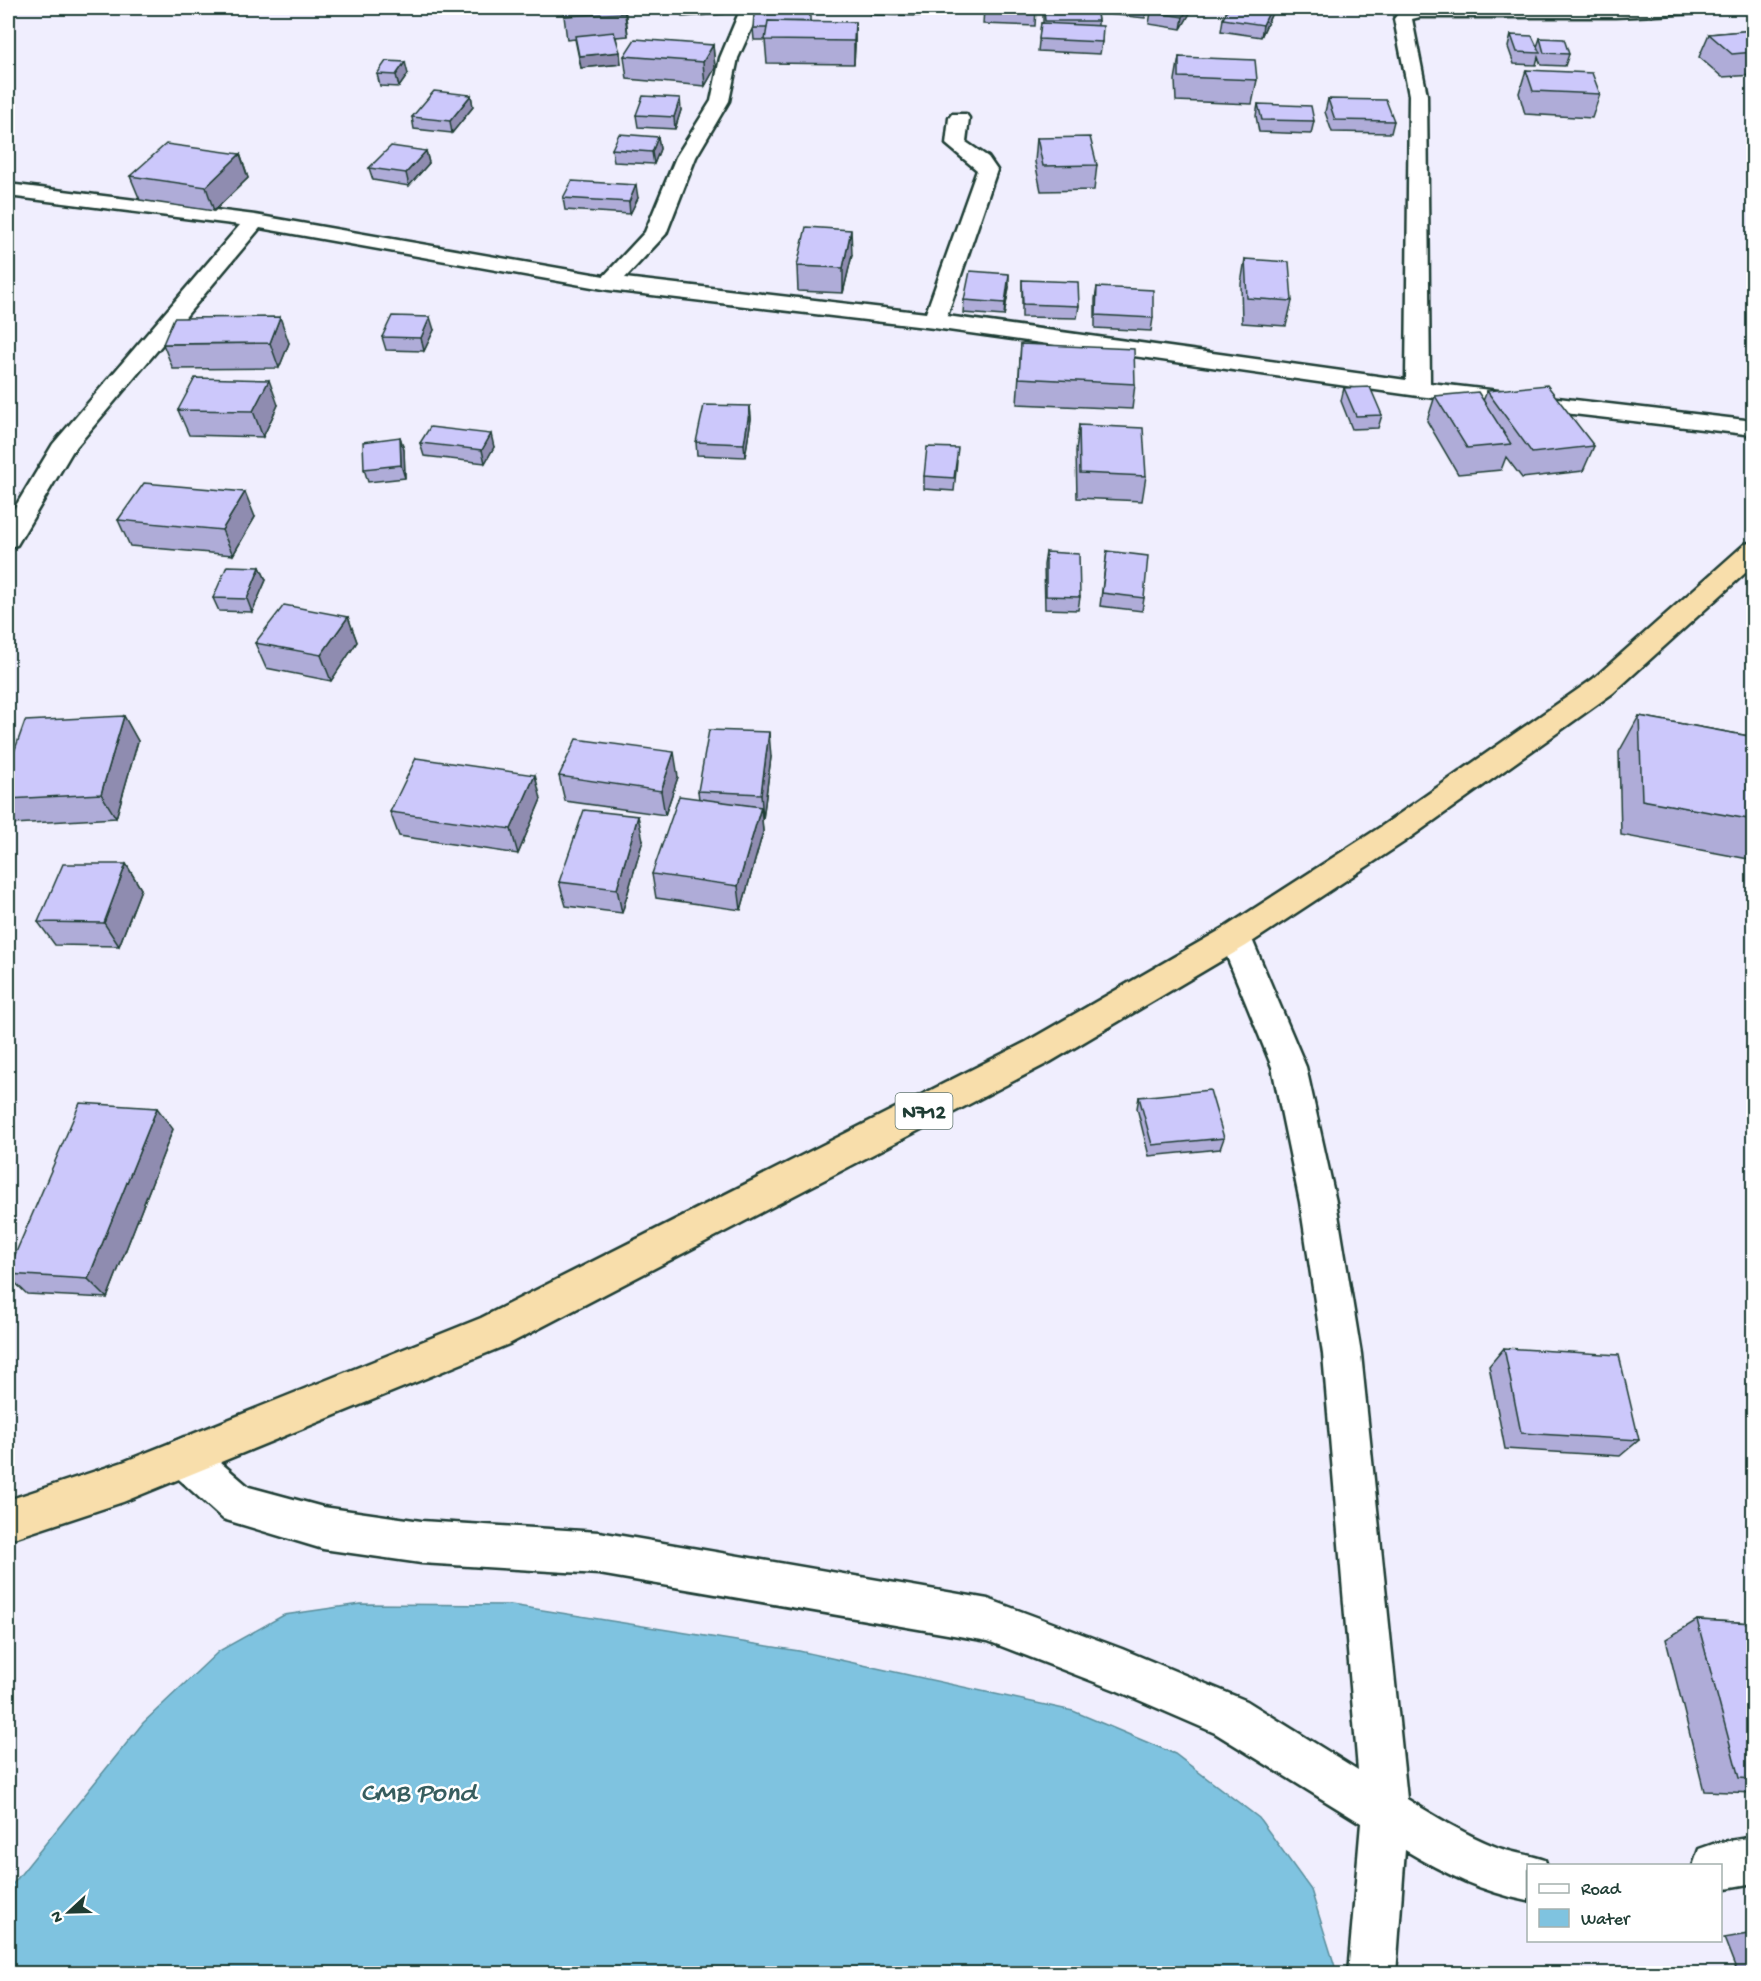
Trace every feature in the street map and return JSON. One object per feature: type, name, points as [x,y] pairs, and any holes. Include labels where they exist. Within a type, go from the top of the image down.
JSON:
[{"type":"highway","name":"N712","points":[[8,1520],[123,1482],[495,1331],[1038,1052],[1235,937],[1393,834],[1603,686],[1754,550]]},
{"type":"street","points":[[609,283],[655,234],[686,157],[720,101],[729,58],[750,8]]},
{"type":"street","points":[[1418,389],[1418,95],[1403,19],[1407,14],[1420,12],[1615,12],[1701,8]]},
{"type":"street","points":[[934,321],[987,170],[982,162],[956,144],[959,118]]},
{"type":"street","points":[[8,190],[255,221],[609,283],[934,321],[1418,389],[1754,428]]},
{"type":"street","points":[[8,540],[62,449],[255,221]]},
{"type":"street","points":[[1235,937],[1289,1067],[1318,1202],[1342,1354],[1385,1812],[1372,1974]]},
{"type":"street","points":[[184,1457],[238,1504],[323,1528],[421,1542],[599,1553],[988,1620],[1122,1671],[1231,1717],[1451,1851],[1496,1871],[1527,1877]]},
{"type":"street","points":[[1722,1865],[1754,1860]]},
{"type":"water","name":"CMB Pond","points":[[360,1604],[511,1605],[799,1651],[1073,1711],[1175,1754],[1259,1818],[1311,1890],[1337,1973],[8,1973],[8,1890],[143,1723],[219,1651],[284,1615]]},
{"type":"building","points":[[564,8],[624,8],[625,13],[564,16]]},
{"type":"building","points":[[984,8],[1036,8],[1035,14],[984,13]]},
{"type":"building","points":[[1044,8],[1096,8],[1098,21],[1045,21]]},
{"type":"building","points":[[1154,8],[1188,8],[1183,17],[1151,12]]},
{"type":"building","points":[[1228,8],[1271,8],[1263,25],[1223,19]]},
{"type":"building","points":[[754,14],[810,14],[810,22],[768,21],[767,28],[753,28]]},
{"type":"building","points":[[768,21],[855,22],[854,41],[765,40]]},
{"type":"building","points":[[1041,23],[1103,26],[1102,42],[1039,39]]},
{"type":"building","points":[[1754,30],[1754,52],[1732,54],[1709,34]]},
{"type":"building","points":[[614,32],[620,52],[579,56],[575,36]]},
{"type":"building","points":[[1511,35],[1532,36],[1540,53],[1517,52]]},
{"type":"building","points":[[1540,38],[1564,39],[1569,54],[1544,53]]},
{"type":"building","points":[[635,39],[713,45],[703,62],[624,56]]},
{"type":"building","points":[[1179,57],[1255,60],[1257,80],[1179,77]]},
{"type":"building","points":[[386,61],[405,62],[396,75],[377,74]]},
{"type":"building","points":[[1526,70],[1592,73],[1600,94],[1533,91]]},
{"type":"building","points":[[434,91],[471,95],[450,121],[412,117]]},
{"type":"building","points":[[643,96],[680,98],[674,117],[636,115]]},
{"type":"building","points":[[1328,99],[1386,100],[1394,121],[1335,120]]},
{"type":"building","points":[[1258,104],[1311,106],[1314,121],[1262,120]]},
{"type":"building","points":[[619,134],[658,137],[652,152],[612,149]]},
{"type":"building","points":[[1090,137],[1097,165],[1043,166],[1037,138]]},
{"type":"building","points":[[166,144],[240,154],[206,187],[130,176]]},
{"type":"building","points":[[391,146],[426,151],[406,173],[369,168]]},
{"type":"building","points":[[572,181],[636,185],[629,202],[563,198]]},
{"type":"building","points":[[806,227],[851,230],[843,268],[797,266]]},
{"type":"building","points":[[1245,259],[1289,262],[1292,301],[1247,298]]},
{"type":"building","points":[[970,271],[1009,274],[1005,303],[964,300]]},
{"type":"building","points":[[1022,280],[1078,282],[1079,306],[1023,304]]},
{"type":"building","points":[[1097,287],[1153,290],[1153,318],[1096,315]]},
{"type":"building","points":[[392,316],[430,317],[421,338],[382,337]]},
{"type":"building","points":[[280,317],[270,343],[163,344],[174,318]]},
{"type":"building","points":[[1021,344],[1134,349],[1135,384],[1019,378]]},
{"type":"building","points":[[195,378],[269,380],[253,411],[178,410]]},
{"type":"building","points":[[1547,385],[1594,446],[1532,453],[1487,391]]},
{"type":"building","points":[[1370,387],[1382,415],[1356,416],[1344,388]]},
{"type":"building","points":[[1478,392],[1511,444],[1467,448],[1435,396]]},
{"type":"building","points":[[704,405],[750,406],[744,444],[696,442]]},
{"type":"building","points":[[1079,425],[1143,428],[1146,476],[1080,473]]},
{"type":"building","points":[[430,427],[491,434],[482,450],[420,443]]},
{"type":"building","points":[[400,437],[401,465],[364,469],[363,442]]},
{"type":"building","points":[[927,447],[958,448],[954,478],[924,476]]},
{"type":"building","points":[[144,483],[245,492],[222,530],[118,520]]},
{"type":"building","points":[[1107,551],[1148,556],[1144,598],[1102,593]]},
{"type":"building","points":[[1046,552],[1079,554],[1080,597],[1046,596]]},
{"type":"building","points":[[227,566],[260,567],[247,599],[213,598]]},
{"type":"building","points":[[284,605],[348,617],[321,655],[255,643]]},
{"type":"building","points":[[124,716],[101,794],[8,799],[8,769],[25,721]]},
{"type":"building","points":[[1639,716],[1754,737],[1754,820],[1642,800]]},
{"type":"building","points":[[709,730],[769,732],[761,794],[698,791]]},
{"type":"building","points":[[576,739],[674,752],[661,791],[559,776]]},
{"type":"building","points":[[416,758],[535,775],[511,829],[390,812]]},
{"type":"building","points":[[679,796],[761,807],[738,886],[652,874]]},
{"type":"building","points":[[584,810],[638,816],[617,889],[559,882]]},
{"type":"building","points":[[63,864],[126,864],[104,923],[38,922]]},
{"type":"building","points":[[1210,1090],[1224,1138],[1152,1145],[1139,1097]]},
{"type":"building","points":[[80,1103],[157,1108],[88,1279],[8,1274],[8,1271]]},
{"type":"building","points":[[1504,1348],[1619,1355],[1639,1440],[1521,1433]]},
{"type":"building","points":[[1697,1620],[1754,1623],[1754,1779],[1739,1778]]}]
